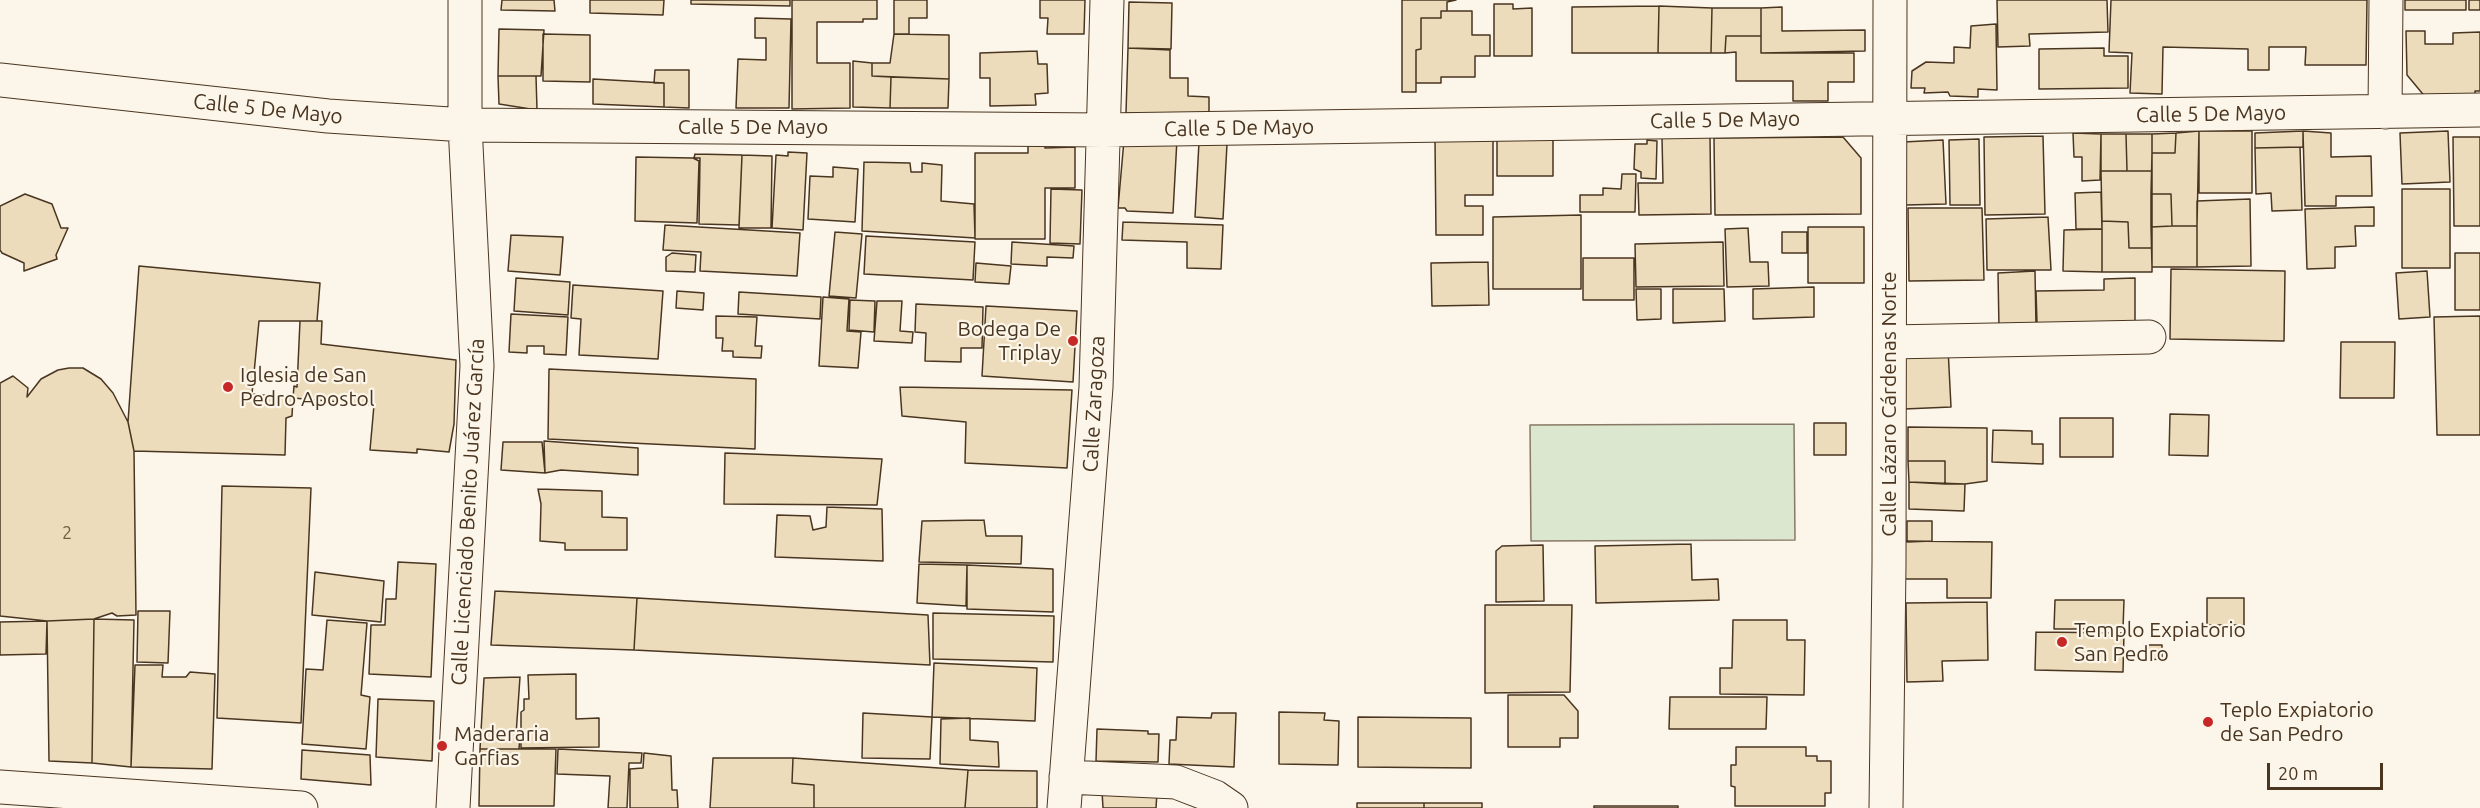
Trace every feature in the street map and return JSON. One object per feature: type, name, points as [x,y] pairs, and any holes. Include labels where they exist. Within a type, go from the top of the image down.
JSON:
[{"type":"street","name":"Calle Licenciado Benito Juárez García","points":[[453,808],[477,366],[465,125],[465,0]]},
{"type":"street","name":"Calle Zaragoza","points":[[1065,793],[1096,387],[1107,0]]},
{"type":"street","name":"Calle Lázaro Cárdenas Norte","points":[[1886,808],[1890,0]]},
{"type":"street","points":[[2385,112],[2386,0]]},
{"type":"street","name":"Calle 5 De Mayo","points":[[0,80],[328,116],[465,125],[1104,130],[2480,110]]},
{"type":"street","points":[[1890,342],[2149,337]]},
{"type":"street","points":[[1065,793],[1176,782],[1215,797],[1231,808]]},
{"type":"street","points":[[0,788],[301,808]]},
{"type":"green space","points":[[1794,424],[1795,540],[1531,541],[1530,425]]},
{"type":"building","points":[[502,0],[554,0],[555,11],[501,10]]},
{"type":"building","points":[[590,0],[664,0],[663,15],[590,13]]},
{"type":"building","points":[[691,0],[790,0],[790,6],[691,4]]},
{"type":"building","points":[[792,0],[877,0],[877,19],[863,19],[863,22],[817,22],[817,63],[850,63],[850,108],[792,109]]},
{"type":"building","points":[[894,0],[927,0],[927,18],[909,18],[909,34],[894,34]]},
{"type":"building","points":[[1040,0],[1085,0],[1084,34],[1047,34],[1048,18],[1040,18]]},
{"type":"building","points":[[1402,0],[1456,0],[1447,2],[1447,11],[1441,11],[1441,18],[1421,18],[1421,49],[1416,50],[1416,92],[1402,92]]},
{"type":"building","points":[[1997,0],[2107,0],[2108,32],[2029,34],[2030,46],[1998,47]]},
{"type":"building","points":[[2111,0],[2367,0],[2366,65],[2305,65],[2306,47],[2269,47],[2269,70],[2248,70],[2248,49],[2163,47],[2162,94],[2130,93],[2132,53],[2109,52]]},
{"type":"building","points":[[2405,0],[2466,0],[2466,10],[2405,10]]},
{"type":"building","points":[[2469,0],[2480,0],[2480,10],[2469,10]]},
{"type":"building","points":[[1129,2],[1172,3],[1171,49],[1128,48]]},
{"type":"building","points":[[1494,4],[1513,4],[1513,9],[1532,8],[1532,56],[1494,56]]},
{"type":"building","points":[[1659,6],[1658,53],[1572,53],[1572,7]]},
{"type":"building","points":[[1659,6],[1712,8],[1711,53],[1658,53]]},
{"type":"building","points":[[1782,7],[1782,31],[1865,30],[1865,51],[1761,53],[1761,8]]},
{"type":"building","points":[[1712,8],[1761,8],[1761,36],[1726,36],[1725,53],[1711,53]]},
{"type":"building","points":[[1441,11],[1472,11],[1472,35],[1490,35],[1490,56],[1475,56],[1475,77],[1441,77],[1441,83],[1416,83],[1416,50],[1421,49],[1421,18],[1441,18]]},
{"type":"building","points":[[755,18],[791,19],[789,108],[736,108],[738,59],[766,60],[766,38],[755,38]]},
{"type":"building","points":[[1996,24],[1997,90],[1978,89],[1978,97],[1950,96],[1948,92],[1924,93],[1925,88],[1911,88],[1912,71],[1926,62],[1954,63],[1954,47],[1970,48],[1971,26]]},
{"type":"building","points":[[499,29],[544,30],[541,76],[498,76]]},
{"type":"building","points":[[2406,31],[2425,31],[2425,44],[2453,44],[2453,33],[2480,32],[2480,91],[2475,91],[2475,99],[2427,99],[2407,75]]},
{"type":"building","points":[[543,34],[590,35],[590,82],[543,81]]},
{"type":"building","points":[[894,34],[949,35],[949,79],[872,76],[872,63],[890,63]]},
{"type":"building","points":[[1726,36],[1761,36],[1761,53],[1854,53],[1854,82],[1828,82],[1828,101],[1793,101],[1793,81],[1736,81],[1736,52],[1725,53]]},
{"type":"building","points":[[1128,48],[1170,50],[1170,78],[1188,78],[1188,96],[1209,97],[1209,114],[1126,113]]},
{"type":"building","points":[[2104,48],[2104,56],[2128,56],[2128,88],[2039,89],[2039,49]]},
{"type":"building","points":[[1037,51],[1038,64],[1047,64],[1048,93],[1035,94],[1036,105],[990,106],[990,78],[980,78],[980,53]]},
{"type":"building","points":[[853,61],[872,63],[872,76],[891,77],[890,108],[853,107]]},
{"type":"building","points":[[655,70],[689,70],[689,108],[664,107],[664,83],[654,83]]},
{"type":"building","points":[[498,76],[536,76],[537,110],[499,104]]},
{"type":"building","points":[[891,77],[949,79],[948,108],[890,108]]},
{"type":"building","points":[[593,79],[664,83],[664,107],[593,104]]},
{"type":"building","points":[[2199,131],[2197,226],[2172,226],[2171,194],[2151,194],[2152,153],[2175,153],[2176,133]]},
{"type":"building","points":[[2199,131],[2252,131],[2252,193],[2199,193]]},
{"type":"building","points":[[2303,131],[2331,133],[2331,157],[2371,156],[2372,196],[2336,196],[2336,206],[2305,206]]},
{"type":"building","points":[[2303,131],[2303,147],[2255,148],[2255,133]]},
{"type":"building","points":[[2448,131],[2450,182],[2402,184],[2400,133]]},
{"type":"building","points":[[2073,133],[2101,134],[2100,180],[2082,181],[2082,157],[2074,157]]},
{"type":"building","points":[[2176,133],[2175,153],[2152,153],[2152,134]]},
{"type":"building","points":[[2101,134],[2126,134],[2127,171],[2101,171]]},
{"type":"building","points":[[2126,134],[2152,134],[2152,171],[2127,171]]},
{"type":"building","points":[[2043,136],[2045,214],[1985,215],[1984,137]]},
{"type":"building","points":[[1710,137],[1711,214],[1639,215],[1638,183],[1663,183],[1662,138]]},
{"type":"building","points":[[1843,137],[1861,158],[1861,214],[1715,215],[1714,138]]},
{"type":"building","points":[[2453,137],[2480,137],[2480,226],[2454,226]]},
{"type":"building","points":[[1028,138],[1045,138],[1045,148],[1075,147],[1075,188],[1045,188],[1045,239],[975,239],[975,153],[1028,153]]},
{"type":"building","points":[[1177,139],[1173,213],[1127,211],[1125,208],[1118,208],[1124,140]]},
{"type":"building","points":[[1553,139],[1553,176],[1497,176],[1497,140]]},
{"type":"building","points":[[1979,139],[1980,205],[1950,205],[1949,140]]},
{"type":"building","points":[[1435,140],[1493,140],[1493,195],[1465,195],[1465,206],[1483,206],[1483,235],[1436,235]]},
{"type":"building","points":[[1647,140],[1657,141],[1656,179],[1641,178],[1641,172],[1634,169],[1635,144],[1647,144]]},
{"type":"building","points":[[1943,140],[1946,204],[1906,205],[1903,142]]},
{"type":"building","points":[[1199,142],[1227,144],[1223,219],[1195,217]]},
{"type":"building","points":[[2300,147],[2302,210],[2272,211],[2271,193],[2256,194],[2255,148]]},
{"type":"building","points":[[788,152],[807,153],[803,230],[772,228],[776,155],[788,156]]},
{"type":"building","points":[[695,154],[742,155],[739,225],[699,224],[700,158],[694,158]]},
{"type":"building","points":[[742,155],[772,156],[771,228],[739,228]]},
{"type":"building","points":[[636,157],[693,158],[699,161],[697,223],[635,221]]},
{"type":"building","points":[[864,162],[910,163],[911,172],[922,172],[922,163],[942,165],[941,201],[974,204],[975,238],[862,231]]},
{"type":"building","points":[[833,167],[858,169],[855,222],[808,219],[810,176],[833,177]]},
{"type":"building","points":[[2101,171],[2152,171],[2152,248],[2129,248],[2128,222],[2102,221]]},
{"type":"building","points":[[1622,174],[1636,174],[1635,212],[1580,212],[1580,195],[1603,195],[1603,188],[1621,189]]},
{"type":"building","points":[[1051,189],[1082,190],[1080,244],[1050,243]]},
{"type":"building","points":[[2402,189],[2450,189],[2450,268],[2402,268]]},
{"type":"building","points":[[2101,192],[2102,229],[2076,229],[2075,193]]},
{"type":"building","points":[[25,194],[52,204],[61,228],[68,228],[56,255],[57,259],[24,271],[24,263],[0,250],[0,206]]},
{"type":"building","points":[[2151,194],[2171,194],[2172,226],[2151,227]]},
{"type":"building","points":[[2250,199],[2251,266],[2197,267],[2197,201]]},
{"type":"building","points":[[2374,207],[2374,226],[2355,226],[2356,246],[2335,247],[2335,268],[2307,269],[2305,209]]},
{"type":"building","points":[[1908,208],[1982,208],[1984,280],[1909,281]]},
{"type":"building","points":[[1581,215],[1581,289],[1493,289],[1493,217]]},
{"type":"building","points":[[2048,217],[2051,270],[1987,270],[1986,219]]},
{"type":"building","points":[[2102,221],[2128,222],[2129,248],[2152,248],[2152,272],[2102,272]]},
{"type":"building","points":[[1123,222],[1223,225],[1221,269],[1187,268],[1187,242],[1122,240]]},
{"type":"building","points":[[665,225],[800,233],[797,276],[700,271],[701,252],[663,250]]},
{"type":"building","points":[[2197,226],[2197,267],[2152,267],[2151,227]]},
{"type":"building","points":[[1808,227],[1864,227],[1864,283],[1808,283]]},
{"type":"building","points":[[1748,228],[1750,262],[1768,262],[1769,286],[1727,287],[1725,229]]},
{"type":"building","points":[[2102,229],[2102,272],[2063,271],[2064,230]]},
{"type":"building","points":[[835,232],[862,234],[856,298],[829,296]]},
{"type":"building","points":[[1782,232],[1807,232],[1807,253],[1782,253]]},
{"type":"building","points":[[511,235],[563,237],[560,275],[508,271]]},
{"type":"building","points":[[866,236],[975,242],[973,280],[864,274]]},
{"type":"building","points":[[1012,242],[1074,246],[1073,258],[1047,257],[1047,266],[1011,264]]},
{"type":"building","points":[[1723,242],[1724,286],[1636,287],[1635,244]]},
{"type":"building","points":[[672,253],[696,255],[695,272],[666,271],[666,257]]},
{"type":"building","points":[[2455,253],[2480,253],[2480,310],[2455,310]]},
{"type":"building","points":[[1583,258],[1634,258],[1634,300],[1583,300]]},
{"type":"building","points":[[1488,262],[1489,305],[1432,306],[1431,263]]},
{"type":"building","points":[[976,263],[1011,266],[1009,284],[975,282]]},
{"type":"building","points":[[139,266],[320,283],[317,321],[259,321],[252,394],[293,398],[292,416],[286,418],[285,455],[134,451],[128,422]]},
{"type":"building","points":[[2171,269],[2285,271],[2284,341],[2170,339]]},
{"type":"building","points":[[2035,271],[2036,327],[1999,328],[1998,273]]},
{"type":"building","points":[[2427,271],[2430,317],[2399,319],[2396,273]]},
{"type":"building","points":[[516,278],[570,282],[568,315],[514,311]]},
{"type":"building","points":[[2135,278],[2135,323],[2037,323],[2036,291],[2104,290],[2104,279]]},
{"type":"building","points":[[573,285],[663,291],[658,359],[579,355],[581,319],[571,318]]},
{"type":"building","points":[[1814,287],[1814,317],[1753,319],[1753,289]]},
{"type":"building","points":[[1636,289],[1661,289],[1661,319],[1637,320]]},
{"type":"building","points":[[1673,289],[1724,289],[1725,321],[1673,323]]},
{"type":"building","points":[[677,291],[704,293],[703,310],[676,308]]},
{"type":"building","points":[[739,292],[821,297],[820,319],[738,314]]},
{"type":"building","points":[[823,297],[849,299],[847,331],[861,332],[858,368],[819,366]]},
{"type":"building","points":[[850,300],[875,301],[874,332],[849,330]]},
{"type":"building","points":[[877,301],[902,301],[900,331],[913,332],[912,343],[874,341]]},
{"type":"building","points":[[916,304],[983,307],[982,348],[961,348],[961,362],[925,361],[926,333],[915,332]]},
{"type":"building","points":[[986,306],[1077,311],[1073,382],[982,376]]},
{"type":"building","points":[[511,314],[568,317],[566,355],[544,354],[544,346],[527,346],[527,353],[509,352]]},
{"type":"building","points":[[716,316],[757,317],[755,346],[762,346],[761,358],[733,357],[733,351],[722,351],[723,338],[716,338]]},
{"type":"building","points":[[2480,316],[2480,435],[2437,435],[2434,317]]},
{"type":"building","name":"Iglesia de San Pedro Apostol","points":[[300,321],[322,321],[321,344],[456,360],[454,424],[449,452],[417,449],[417,453],[370,450],[374,405],[293,398],[294,386],[297,387]]},
{"type":"building","points":[[2341,342],[2395,342],[2394,398],[2340,398]]},
{"type":"building","points":[[1948,348],[1951,407],[1904,409],[1903,350]]},
{"type":"building","points":[[83,368],[101,379],[113,393],[128,422],[134,451],[136,615],[117,616],[112,613],[94,619],[47,621],[0,616],[0,383],[13,376],[28,388],[27,397],[41,379],[58,370]]},
{"type":"building","points":[[549,369],[756,379],[755,449],[548,439]]},
{"type":"building","points":[[900,387],[1072,390],[1067,468],[965,463],[966,422],[902,416]]},
{"type":"building","points":[[2170,414],[2209,415],[2208,456],[2169,455]]},
{"type":"building","points":[[2060,418],[2113,418],[2113,457],[2060,457]]},
{"type":"building","points":[[1814,423],[1846,423],[1846,455],[1814,455]]},
{"type":"building","points":[[1908,427],[1987,428],[1987,481],[1945,484],[1945,461],[1908,461]]},
{"type":"building","points":[[1993,430],[2032,431],[2032,444],[2043,444],[2043,464],[1992,462]]},
{"type":"building","points":[[544,441],[638,448],[638,475],[561,470],[545,473]]},
{"type":"building","points":[[503,442],[542,442],[545,473],[501,470]]},
{"type":"building","points":[[725,453],[882,459],[877,505],[724,504]]},
{"type":"building","points":[[1908,461],[1945,461],[1945,484],[1909,482]]},
{"type":"building","points":[[1909,482],[1965,484],[1964,511],[1909,509]]},
{"type":"building","points":[[222,486],[311,488],[301,723],[217,718]]},
{"type":"building","points":[[538,489],[602,491],[602,517],[627,518],[627,550],[565,550],[565,543],[540,541],[541,504]]},
{"type":"building","points":[[827,507],[882,509],[883,561],[775,557],[777,515],[810,516],[813,530],[826,527]]},
{"type":"building","points":[[984,520],[986,536],[1022,536],[1021,564],[919,562],[922,521]]},
{"type":"building","points":[[1907,521],[1932,521],[1932,541],[1907,542]]},
{"type":"building","points":[[1904,541],[1992,542],[1991,598],[1947,598],[1947,579],[1904,579]]},
{"type":"building","points":[[1691,544],[1692,580],[1718,579],[1719,600],[1596,603],[1595,546]]},
{"type":"building","points":[[1543,545],[1544,601],[1496,602],[1496,551],[1502,546]]},
{"type":"building","points":[[398,562],[436,564],[431,677],[369,674],[371,625],[385,625],[386,599],[396,599]]},
{"type":"building","points":[[919,564],[967,565],[966,606],[917,603]]},
{"type":"building","points":[[967,565],[1053,569],[1053,612],[967,609]]},
{"type":"building","points":[[315,572],[384,581],[381,622],[312,615]]},
{"type":"building","points":[[495,591],[637,598],[634,650],[491,645]]},
{"type":"building","points":[[637,598],[928,615],[930,665],[634,650]]},
{"type":"building","points":[[2207,598],[2244,598],[2244,625],[2207,625]]},
{"type":"building","points":[[2055,600],[2124,600],[2123,629],[2054,629]]},
{"type":"building","points":[[1987,602],[1988,660],[1942,661],[1943,681],[1907,682],[1906,603]]},
{"type":"building","points":[[1485,605],[1572,605],[1570,692],[1485,693]]},
{"type":"building","points":[[138,611],[170,611],[168,663],[137,662]]},
{"type":"building","points":[[933,613],[1054,616],[1053,662],[933,659]]},
{"type":"building","points":[[94,619],[92,763],[49,761],[47,621]]},
{"type":"building","points":[[94,619],[134,620],[131,767],[92,763]]},
{"type":"building","points":[[327,620],[367,623],[361,695],[370,697],[366,749],[302,744],[306,669],[323,670]]},
{"type":"building","points":[[1733,620],[1787,620],[1787,640],[1805,640],[1804,695],[1720,694],[1720,668],[1732,668]]},
{"type":"building","points":[[47,621],[46,654],[0,655],[0,622]]},
{"type":"building","points":[[2036,632],[2124,633],[2123,672],[2035,670]]},
{"type":"building","points":[[2144,645],[2162,645],[2162,659],[2144,660]]},
{"type":"building","points":[[934,663],[1037,668],[1035,721],[932,717]]},
{"type":"building","points":[[135,665],[163,665],[162,677],[186,677],[190,672],[215,674],[212,769],[131,767]]},
{"type":"building","points":[[576,674],[576,719],[599,718],[599,747],[521,748],[521,712],[524,710],[524,699],[529,699],[528,675]]},
{"type":"building","points":[[520,677],[516,735],[520,736],[519,749],[480,749],[484,678]]},
{"type":"building","points":[[1508,695],[1564,695],[1578,711],[1578,738],[1560,738],[1560,747],[1508,747]]},
{"type":"building","points":[[1670,697],[1767,697],[1766,729],[1669,729]]},
{"type":"building","points":[[378,699],[434,701],[432,761],[376,757]]},
{"type":"building","points":[[1279,712],[1325,713],[1324,720],[1339,721],[1338,765],[1279,764]]},
{"type":"building","points":[[863,713],[932,717],[930,759],[862,758]]},
{"type":"building","points":[[1212,713],[1236,713],[1234,767],[1169,764],[1170,740],[1176,740],[1177,717],[1211,718]]},
{"type":"building","points":[[1358,717],[1471,718],[1471,768],[1358,767]]},
{"type":"building","points":[[970,718],[970,740],[998,742],[999,767],[940,764],[941,719]]},
{"type":"building","points":[[1097,729],[1148,731],[1148,734],[1159,734],[1158,762],[1096,761]]},
{"type":"building","points":[[1736,747],[1806,747],[1806,756],[1817,756],[1817,761],[1831,761],[1831,793],[1825,793],[1825,806],[1735,806],[1735,787],[1731,786],[1731,765],[1736,765]]},
{"type":"building","points":[[480,749],[556,749],[554,806],[479,806]]},
{"type":"building","points":[[558,749],[642,753],[641,763],[629,763],[627,808],[608,808],[610,776],[557,774]]},
{"type":"building","points":[[302,750],[370,755],[371,785],[301,779]]},
{"type":"building","points":[[644,753],[671,756],[672,790],[677,790],[678,808],[630,808],[630,769],[643,768]]},
{"type":"building","points":[[713,758],[793,758],[792,783],[814,785],[814,808],[710,808]]},
{"type":"building","points":[[793,758],[968,770],[965,808],[814,808],[814,785],[792,783]]},
{"type":"building","points":[[968,770],[1037,771],[1037,808],[965,808]]},
{"type":"building","points":[[1102,791],[1157,792],[1156,808],[1103,808]]},
{"type":"building","points":[[1357,803],[1424,803],[1424,808],[1357,808]]},
{"type":"building","points":[[1424,803],[1482,803],[1482,808],[1424,808]]},
{"type":"building","points":[[1594,806],[1678,806],[1678,808],[1594,808]]},
{"type":"place","name":"Bodega De Triplay","points":[[1073,341]]},
{"type":"place","name":"Iglesia de San Pedro Apostol","points":[[228,387]]},
{"type":"place","name":"Templo Expiatorio San Pedro","points":[[2062,642]]},
{"type":"place","name":"Teplo Expiatorio de San Pedro","points":[[2208,722]]},
{"type":"place","name":"Maderaria Garfias","points":[[442,746]]}]
